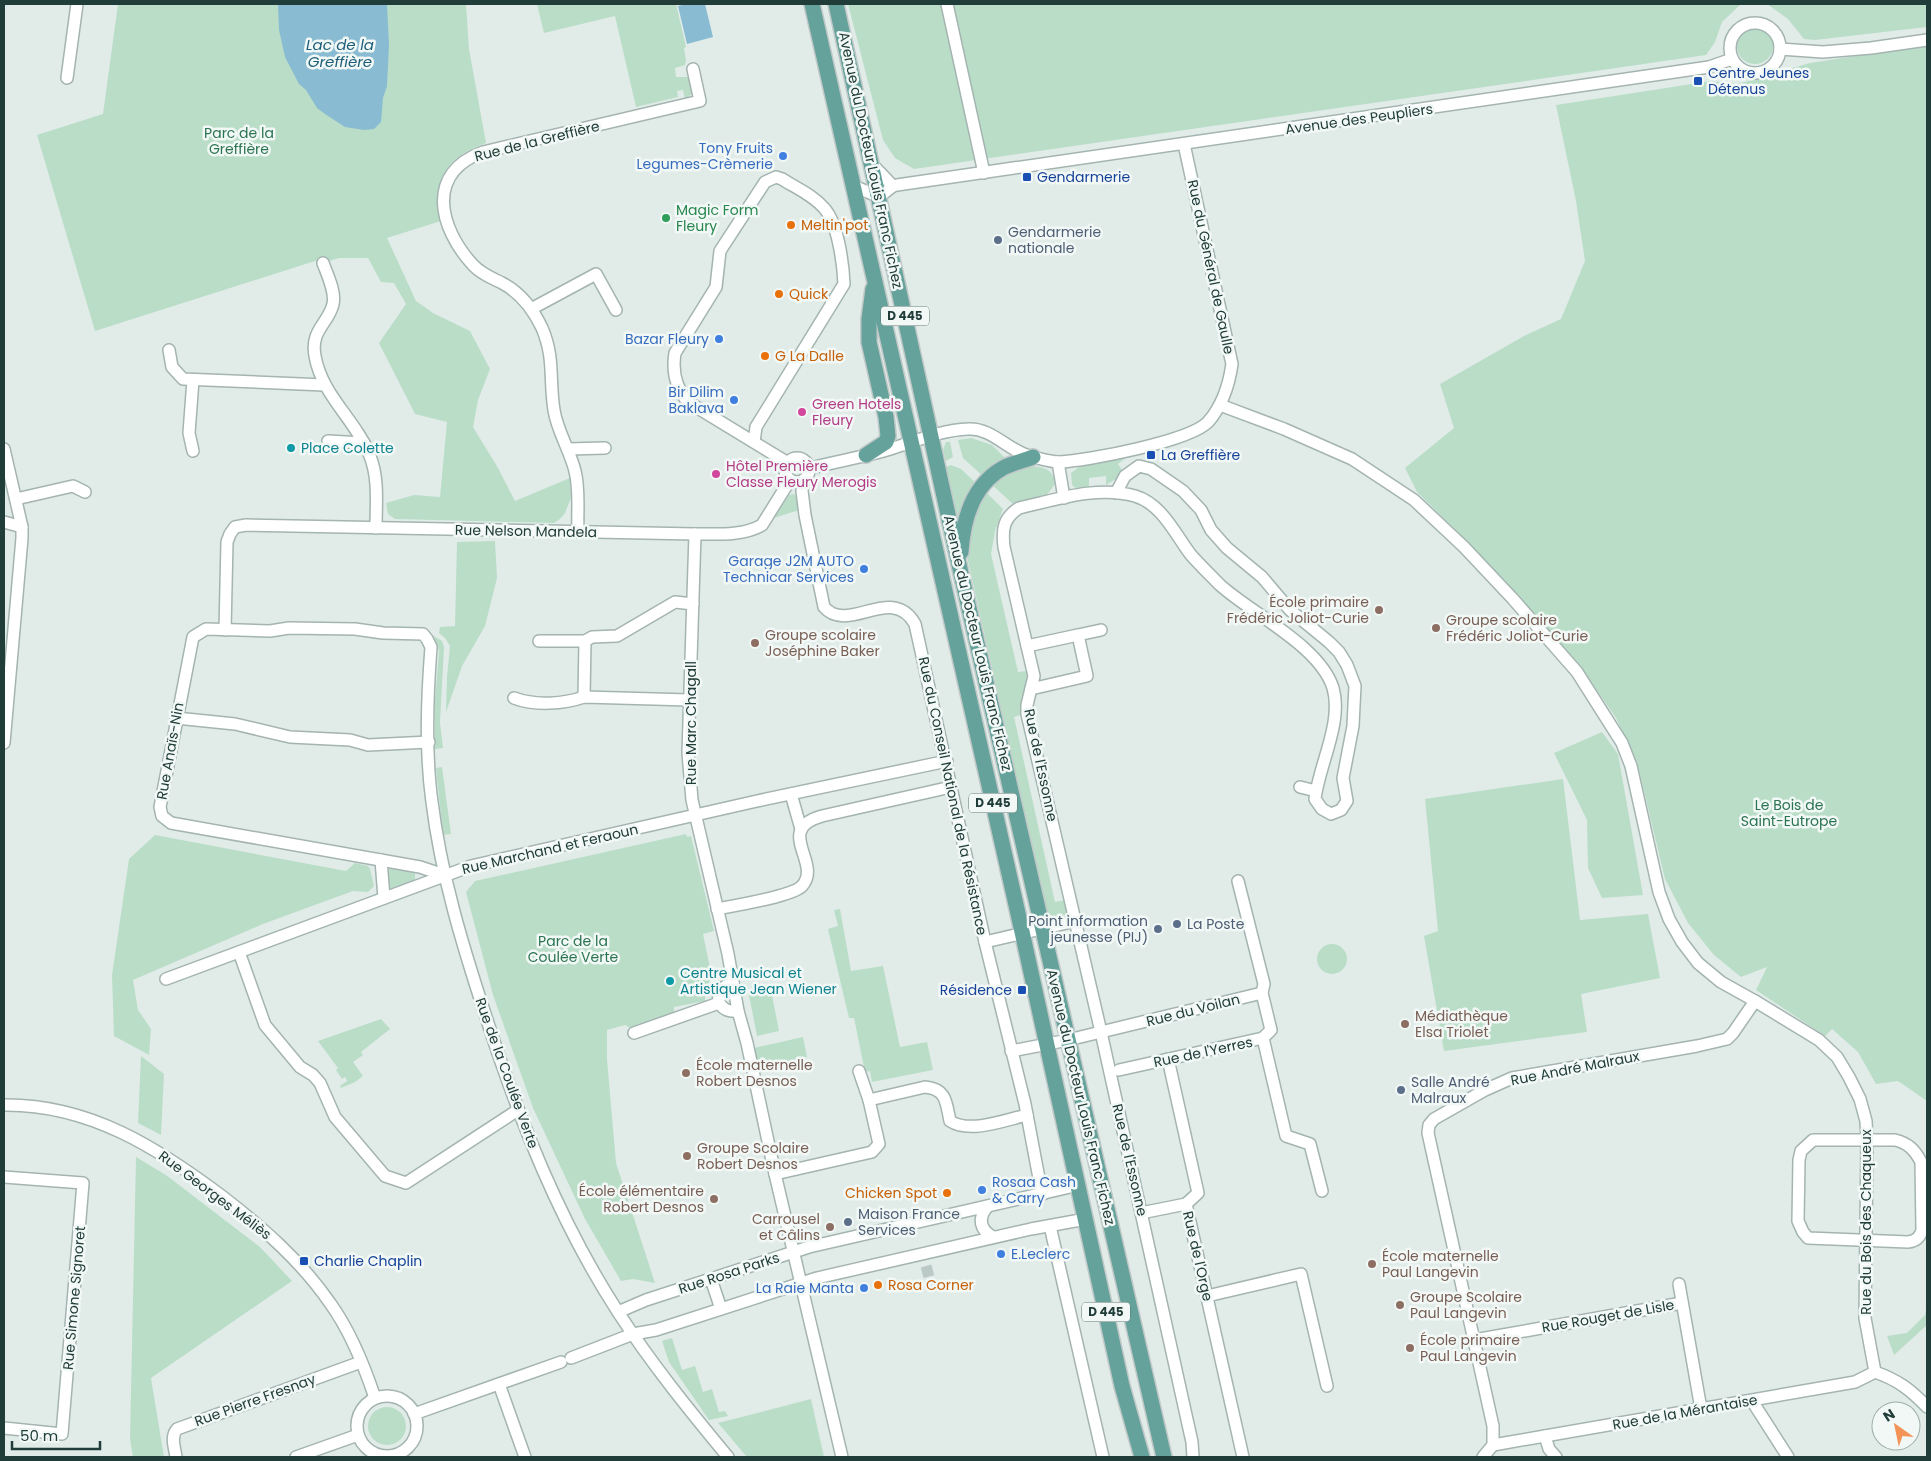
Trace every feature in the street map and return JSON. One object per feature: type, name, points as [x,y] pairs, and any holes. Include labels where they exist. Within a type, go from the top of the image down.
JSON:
[{"type":"main road","name":"D 445","points":[[812,4],[854,186]]},
{"type":"main road","name":"Avenue du Docteur Louis Franc Fichez","points":[[836,4],[960,569],[1068,1040],[1096,1184],[1138,1344],[1164,1457]]},
{"type":"main road","name":"Avenue du Docteur Louis Franc Fichez","points":[[854,186],[1046,1044],[1079,1186],[1092,1214],[1122,1386],[1142,1457]]},
{"type":"main road","points":[[874,277],[896,346],[916,426],[919,430],[931,436]]},
{"type":"main road","points":[[866,455],[886,442],[888,436],[886,417],[869,342],[869,319],[874,277]]},
{"type":"main road","points":[[911,442],[920,443],[924,446],[948,541],[960,569]]},
{"type":"main road","points":[[960,569],[966,517],[982,486],[1001,469],[1033,457]]},
{"type":"main road","points":[[1079,1186],[1090,1187],[1096,1184]]},
{"type":"main road","points":[[1096,1184],[1092,1214],[1118,1296],[1138,1344]]},
{"type":"street","points":[[67,78],[77,4]]},
{"type":"street","points":[[947,4],[984,173]]},
{"type":"street","points":[[1760,23],[1768,26],[1775,32],[1779,40],[1780,49],[1778,58],[1773,65],[1758,73],[1743,70],[1732,59],[1730,43],[1732,36],[1744,25],[1760,23]]},
{"type":"street","points":[[1780,49],[1823,52],[1871,48],[1927,40]]},
{"type":"street","name":"Avenue des Peupliers","points":[[893,186],[1709,67],[1732,59]]},
{"type":"street","name":"Rue de la Greffière","points":[[578,532],[576,473],[554,412],[553,373],[548,346],[542,329],[531,309],[514,290],[475,267],[458,244],[450,231],[444,212],[443,196],[446,183],[452,172],[470,157],[483,152],[700,102],[692,69]]},
{"type":"street","name":"Rue du Général de Gaulle","points":[[810,468],[866,455],[931,436],[970,428],[985,432],[1023,455],[1058,462],[1094,457],[1182,437],[1208,422],[1220,405],[1228,387],[1232,364],[1184,144]]},
{"type":"street","points":[[854,186],[879,197],[893,186],[872,163]]},
{"type":"street","points":[[754,442],[756,427],[844,284],[837,235],[830,215],[816,200],[776,177],[765,182],[720,251],[716,287],[675,353],[674,365],[678,387],[688,402],[788,463]]},
{"type":"street","points":[[323,263],[334,298],[333,305],[322,324],[314,344],[318,368],[324,385],[364,443],[374,466],[376,480],[376,528]]},
{"type":"street","points":[[531,309],[596,274],[616,310]]},
{"type":"street","points":[[169,350],[172,367],[182,379],[324,385]]},
{"type":"street","points":[[193,380],[189,433],[193,452]]},
{"type":"street","name":"Rue du Bois des Chaqueux","points":[[1220,405],[1284,429],[1352,459],[1414,500],[1464,546],[1577,672],[1622,743],[1631,766],[1659,892],[1669,919],[1682,942],[1698,963],[1721,982],[1819,1040],[1837,1057],[1860,1100],[1866,1121],[1867,1141],[1865,1318],[1875,1372]]},
{"type":"street","points":[[328,441],[364,443]]},
{"type":"street","points":[[568,449],[605,448]]},
{"type":"street","points":[[4,449],[22,527],[4,742]]},
{"type":"street","points":[[798,458],[807,462],[810,468],[809,474],[803,481],[797,482],[790,480],[785,468],[793,459],[798,458]]},
{"type":"street","points":[[1058,462],[1064,498]]},
{"type":"street","points":[[1116,492],[1129,471],[1138,466],[1151,468],[1172,482],[1201,510],[1212,530],[1227,548],[1262,577],[1290,610],[1339,652],[1347,665],[1355,686],[1353,726],[1343,778],[1347,801],[1337,813],[1326,813],[1317,805],[1315,799],[1316,791],[1300,787]]},
{"type":"street","name":"Rue Nelson Mandela","points":[[226,630],[228,542],[230,534],[235,527],[696,534],[737,532],[756,528],[762,524],[790,480]]},
{"type":"street","name":"Rue du Conseil National de la Résistance","points":[[803,481],[802,491],[805,515],[824,607],[829,613],[842,616],[888,607],[896,608],[910,616],[915,624],[947,761],[985,942],[1044,1194]]},
{"type":"street","points":[[16,500],[73,486],[86,492]]},
{"type":"street","name":"Rue de l'Essonne","points":[[1193,1457],[1192,1442],[1101,1032],[1027,714],[1027,705],[1034,676],[1004,547],[1004,527],[1006,519],[1012,512],[1019,508],[1101,492],[1133,495],[1148,502],[1166,520],[1188,551],[1206,571],[1246,606],[1300,645],[1325,672],[1334,692],[1335,710],[1316,791]]},
{"type":"street","points":[[4,522],[22,527]]},
{"type":"street","name":"Rue Marc Chagall","points":[[696,534],[689,700],[689,783],[775,1174],[842,1457]]},
{"type":"street","points":[[539,642],[585,641],[592,637],[617,636],[675,602],[693,604]]},
{"type":"street","name":"Rue Anaïs-Nin","points":[[428,639],[423,634],[383,633],[355,629],[289,628],[270,631],[206,629],[193,637],[160,806],[162,816],[170,822],[420,867],[444,875]]},
{"type":"street","points":[[1027,646],[1101,630]]},
{"type":"street","points":[[1031,689],[1087,676],[1078,635]]},
{"type":"street","name":"Rue de la Coulée Verte","points":[[428,639],[431,647],[427,730],[432,801],[444,875],[476,987],[518,1110],[569,1225],[618,1312],[679,1397],[728,1457]]},
{"type":"street","points":[[584,698],[585,641]]},
{"type":"street","points":[[514,698],[525,702],[571,702],[584,698],[689,700]]},
{"type":"street","points":[[176,718],[235,724],[290,737],[340,740],[368,745],[429,742]]},
{"type":"street","name":"Rue Marchand et Feraoun","points":[[166,979],[471,866],[947,761]]},
{"type":"street","points":[[800,830],[806,822],[813,819],[951,787]]},
{"type":"street","points":[[717,909],[790,893],[802,886],[807,873],[800,830],[791,794]]},
{"type":"street","points":[[381,860],[384,898]]},
{"type":"street","points":[[1238,881],[1264,984],[1262,993],[1271,1030],[1263,1038]]},
{"type":"street","points":[[985,942],[1075,921]]},
{"type":"street","points":[[239,952],[265,1025],[300,1067],[313,1075],[320,1083],[335,1117],[385,1176],[406,1183],[518,1110]]},
{"type":"street","points":[[733,983],[726,985],[721,990],[718,1002],[722,1008],[729,1012],[738,1011]]},
{"type":"street","name":"Rue du Voilan","points":[[1011,1051],[1068,1040],[1262,993]]},
{"type":"street","name":"Rue André Malraux","points":[[1493,1445],[1493,1426],[1428,1133],[1429,1125],[1434,1119],[1485,1090],[1512,1078],[1711,1044],[1727,1039],[1755,1001]]},
{"type":"street","points":[[634,1033],[718,1002]]},
{"type":"street","name":"Rue de l'Yerres","points":[[1119,1070],[1263,1038],[1286,1136],[1310,1144],[1322,1191]]},
{"type":"street","name":"Rue de l'Orge","points":[[1168,1059],[1198,1193],[1186,1204],[1243,1457]]},
{"type":"street","points":[[775,1174],[872,1152],[876,1149],[879,1144],[869,1100],[859,1071]]},
{"type":"street","points":[[869,1100],[925,1087],[933,1088],[944,1097],[950,1121],[958,1126],[970,1128],[1027,1115]]},
{"type":"street","name":"Rue Georges Méliès","points":[[4,1105],[43,1108],[94,1120],[144,1143],[195,1176],[259,1225],[298,1263],[330,1302],[344,1325],[375,1398]]},
{"type":"street","points":[[1813,1140],[1867,1141],[1895,1140],[1903,1142],[1917,1153],[1921,1162],[1922,1231],[1920,1238],[1914,1241],[1808,1238],[1798,1221],[1799,1160],[1801,1151],[1813,1140]]},
{"type":"street","name":"Rue Simone Signoret","points":[[4,1176],[83,1183],[62,1434],[4,1428]]},
{"type":"street","name":"Rue Rosa Parks","points":[[618,1312],[646,1300],[793,1252],[1079,1186]]},
{"type":"street","points":[[1141,1213],[1186,1204]]},
{"type":"street","points":[[988,1206],[982,1212],[981,1224],[988,1234],[994,1238]]},
{"type":"street","points":[[414,1414],[633,1334],[656,1330],[817,1278],[1050,1226],[1092,1214]]},
{"type":"street","points":[[1050,1226],[1103,1457]]},
{"type":"street","points":[[1206,1296],[1301,1274],[1327,1386]]},
{"type":"street","points":[[711,1279],[721,1309]]},
{"type":"street","points":[[1679,1284],[1701,1409]]},
{"type":"street","name":"Rue Rouget de Lisle","points":[[1474,1340],[1682,1303]]},
{"type":"street","name":"Rue Pierre Fresnay","points":[[176,1457],[173,1433],[177,1429],[361,1362]]},
{"type":"street","points":[[1875,1372],[1894,1379],[1918,1397],[1927,1407]]},
{"type":"street","name":"Rue de la Mérantaise","points":[[1493,1445],[1855,1382],[1875,1372]]},
{"type":"street","points":[[499,1384],[525,1457]]},
{"type":"street","points":[[384,1396],[402,1400],[414,1414],[416,1434],[412,1443],[397,1456],[378,1455],[369,1451],[362,1444],[358,1435],[358,1418],[368,1403],[375,1398],[384,1396]]},
{"type":"street","points":[[1754,1400],[1754,1404],[1788,1457]]},
{"type":"street","points":[[296,1457],[358,1435]]},
{"type":"street","points":[[1545,1436],[1549,1449],[1556,1457]]},
{"type":"street","points":[[1483,1457],[1493,1445]]},
{"type":"green space","name":"Parc de la Greffière","points":[[118,4],[466,4],[469,49],[486,143],[461,155],[445,172],[438,193],[441,221],[387,238],[416,301],[433,313],[470,331],[490,369],[478,400],[473,427],[498,468],[515,501],[570,478],[571,498],[565,513],[560,519],[554,523],[395,519],[388,514],[386,503],[414,495],[440,497],[447,422],[415,414],[379,343],[406,304],[394,283],[381,282],[368,258],[339,258],[323,263],[315,261],[95,331],[37,135],[103,114]]},
{"type":"green space","points":[[537,4],[676,4],[686,47],[684,48],[686,61],[685,65],[675,68],[676,77],[689,77],[693,82],[693,93],[685,99],[683,90],[677,91],[678,97],[636,107],[615,16],[544,33]]},
{"type":"green space","points":[[848,4],[1741,4],[1722,22],[1715,42],[1706,55],[914,169],[895,158],[883,140]]},
{"type":"green space","points":[[1767,4],[1927,4],[1927,27],[1815,40],[1804,39],[1788,19]]},
{"type":"green space","points":[[1755,28],[1762,29],[1768,33],[1772,39],[1772,53],[1768,59],[1762,63],[1755,64],[1748,63],[1742,59],[1738,53],[1737,46],[1738,39],[1742,33],[1748,29]]},
{"type":"green space","name":"Le Bois de Saint-Eutrope","points":[[1927,45],[1927,1101],[1898,1081],[1876,1084],[1858,1052],[1832,1029],[1825,1036],[1756,990],[1767,967],[1741,977],[1714,955],[1688,923],[1665,879],[1637,762],[1616,718],[1579,665],[1467,541],[1417,492],[1405,468],[1454,428],[1440,384],[1524,336],[1561,319],[1585,261],[1576,201],[1556,105],[1711,81],[1737,84],[1810,63]]},
{"type":"green space","points":[[971,438],[992,445],[1008,461],[984,477],[963,458],[958,440]]},
{"type":"green space","points":[[946,442],[950,442],[953,457],[946,461],[943,450]]},
{"type":"green space","points":[[1126,458],[1118,464],[1122,470],[1116,479],[1106,485],[1106,476],[1089,478],[1089,487],[1077,489],[1072,485],[1071,473],[1079,467]]},
{"type":"green space","points":[[951,465],[961,469],[978,485],[959,518],[957,517],[946,467]]},
{"type":"green space","points":[[1025,466],[1040,467],[1049,471],[1054,478],[1055,484],[1046,496],[1013,504],[991,484],[996,478]]},
{"type":"green space","points":[[987,493],[1003,509],[995,531],[991,554],[1018,672],[1027,671],[1023,714],[1014,717],[1055,902],[1065,900],[1067,913],[1060,919],[1052,918],[1047,913],[966,552],[972,518]]},
{"type":"green space","points":[[794,494],[799,510],[774,518],[789,495]]},
{"type":"green space","points":[[495,541],[497,578],[485,626],[462,666],[446,712],[450,646],[439,633],[440,627],[455,626],[457,542]]},
{"type":"green space","points":[[434,636],[442,641],[444,647],[440,723],[443,748],[435,749],[435,701],[439,651]]},
{"type":"green space","points":[[1602,732],[1618,754],[1643,895],[1602,898],[1588,868],[1587,820],[1554,753]]},
{"type":"green space","points":[[442,767],[451,834],[443,835],[436,768]]},
{"type":"green space","points":[[1563,779],[1580,920],[1648,914],[1660,978],[1581,994],[1587,1032],[1444,1051],[1424,936],[1438,931],[1425,799]]},
{"type":"green space","name":"Parc de la Coulée Verte","points":[[686,834],[687,837],[691,836],[714,931],[703,934],[712,977],[705,989],[705,1001],[674,1007],[674,1015],[632,1029],[625,1025],[607,1030],[607,1059],[616,1163],[655,1283],[633,1279],[621,1281],[585,1219],[533,1108],[493,995],[466,892],[475,881]]},
{"type":"green space","points":[[155,835],[346,871],[355,863],[368,866],[374,886],[368,892],[353,891],[263,924],[133,980],[138,1010],[151,1029],[149,1055],[114,1036],[112,975],[129,859]]},
{"type":"green space","points":[[393,867],[415,871],[415,881],[390,889],[388,887],[386,871]]},
{"type":"green space","points":[[840,909],[851,971],[883,966],[900,1047],[927,1042],[933,1070],[872,1082],[870,1071],[865,1072],[854,1018],[849,1018],[828,929],[838,926],[834,910]]},
{"type":"green space","points":[[1332,944],[1342,949],[1347,959],[1342,969],[1332,974],[1322,969],[1317,959],[1322,949]]},
{"type":"green space","points":[[771,990],[779,1031],[757,1036],[749,995]]},
{"type":"green space","points":[[381,1019],[390,1029],[361,1052],[363,1055],[353,1062],[363,1076],[341,1088],[340,1086],[347,1081],[345,1077],[342,1079],[336,1070],[338,1068],[318,1041]]},
{"type":"green space","points":[[803,1037],[807,1057],[758,1068],[754,1048]]},
{"type":"green space","points":[[141,1056],[164,1074],[161,1135],[138,1123]]},
{"type":"green space","points":[[136,1157],[166,1175],[260,1247],[292,1281],[151,1378],[164,1457],[133,1457],[130,1439]]},
{"type":"green space","points":[[1927,1304],[1927,1325],[1894,1355],[1887,1336],[1907,1333],[1925,1315]]},
{"type":"green space","points":[[672,1338],[682,1370],[695,1366],[703,1392],[712,1389],[719,1412],[725,1411],[728,1416],[709,1420],[669,1362],[662,1341]]},
{"type":"green space","points":[[811,1399],[824,1457],[747,1457],[718,1423]]},
{"type":"green space","points":[[387,1407],[400,1413],[406,1426],[400,1439],[387,1445],[374,1439],[368,1426],[374,1413]]},
{"type":"water","name":"Lac de la Greffière","points":[[278,4],[387,4],[389,45],[387,86],[383,98],[381,122],[374,129],[364,130],[345,127],[317,108],[306,90],[299,84],[285,57],[279,30]]},
{"type":"water","points":[[705,4],[713,37],[687,44],[678,6]]},
{"type":"tunnel","points":[[926,1266],[929,1277]]},
{"type":"place","name":"Centre Jeunes Détenus","points":[[1698,81]]},
{"type":"place","name":"Tony Fruits Legumes-Crèmerie","points":[[783,156]]},
{"type":"place","name":"Gendarmerie","points":[[1027,177]]},
{"type":"place","name":"Magic Form Fleury","points":[[666,218]]},
{"type":"place","name":"Meltin'pot","points":[[791,225]]},
{"type":"place","name":"Gendarmerie nationale","points":[[998,240]]},
{"type":"place","name":"Quick","points":[[779,294]]},
{"type":"place","name":"Bazar Fleury","points":[[719,339]]},
{"type":"place","name":"G La Dalle","points":[[765,356]]},
{"type":"place","name":"Bir Dilim Baklava","points":[[734,400]]},
{"type":"place","name":"Green Hotels Fleury","points":[[802,412]]},
{"type":"place","name":"Place Colette","points":[[291,448]]},
{"type":"place","name":"La Greffière","points":[[1151,455]]},
{"type":"place","name":"Hôtel Première Classe Fleury Merogis","points":[[716,474]]},
{"type":"place","name":"Garage J2M AUTO Technicar Services","points":[[864,569]]},
{"type":"place","name":"École primaire Frédéric Joliot-Curie","points":[[1379,610]]},
{"type":"place","name":"Groupe scolaire Frédéric Joliot-Curie","points":[[1436,628]]},
{"type":"place","name":"Groupe scolaire Joséphine Baker","points":[[755,643]]},
{"type":"place","name":"La Poste","points":[[1177,924]]},
{"type":"place","name":"Point information jeunesse (PIJ)","points":[[1158,929]]},
{"type":"place","name":"Centre Musical et Artistique Jean Wiener","points":[[670,981]]},
{"type":"place","name":"Résidence","points":[[1022,990]]},
{"type":"place","name":"Médiathèque Elsa Triolet","points":[[1405,1024]]},
{"type":"place","name":"École maternelle Robert Desnos","points":[[686,1073]]},
{"type":"place","name":"Salle André Malraux","points":[[1401,1090]]},
{"type":"place","name":"Groupe Scolaire Robert Desnos","points":[[687,1156]]},
{"type":"place","name":"Rosaa Cash & Carry","points":[[982,1190]]},
{"type":"place","name":"Chicken Spot","points":[[947,1193]]},
{"type":"place","name":"École élémentaire Robert Desnos","points":[[714,1199]]},
{"type":"place","name":"Maison France Services","points":[[848,1222]]},
{"type":"place","name":"Carrousel et Câlins","points":[[830,1227]]},
{"type":"place","name":"E.Leclerc","points":[[1001,1254]]},
{"type":"place","name":"Charlie Chaplin","points":[[304,1261]]},
{"type":"place","name":"École maternelle Paul Langevin","points":[[1372,1264]]},
{"type":"place","name":"Rosa Corner","points":[[878,1285]]},
{"type":"place","name":"La Raie Manta","points":[[864,1288]]},
{"type":"place","name":"Groupe Scolaire Paul Langevin","points":[[1400,1305]]},
{"type":"place","name":"École primaire Paul Langevin","points":[[1410,1348]]}]
